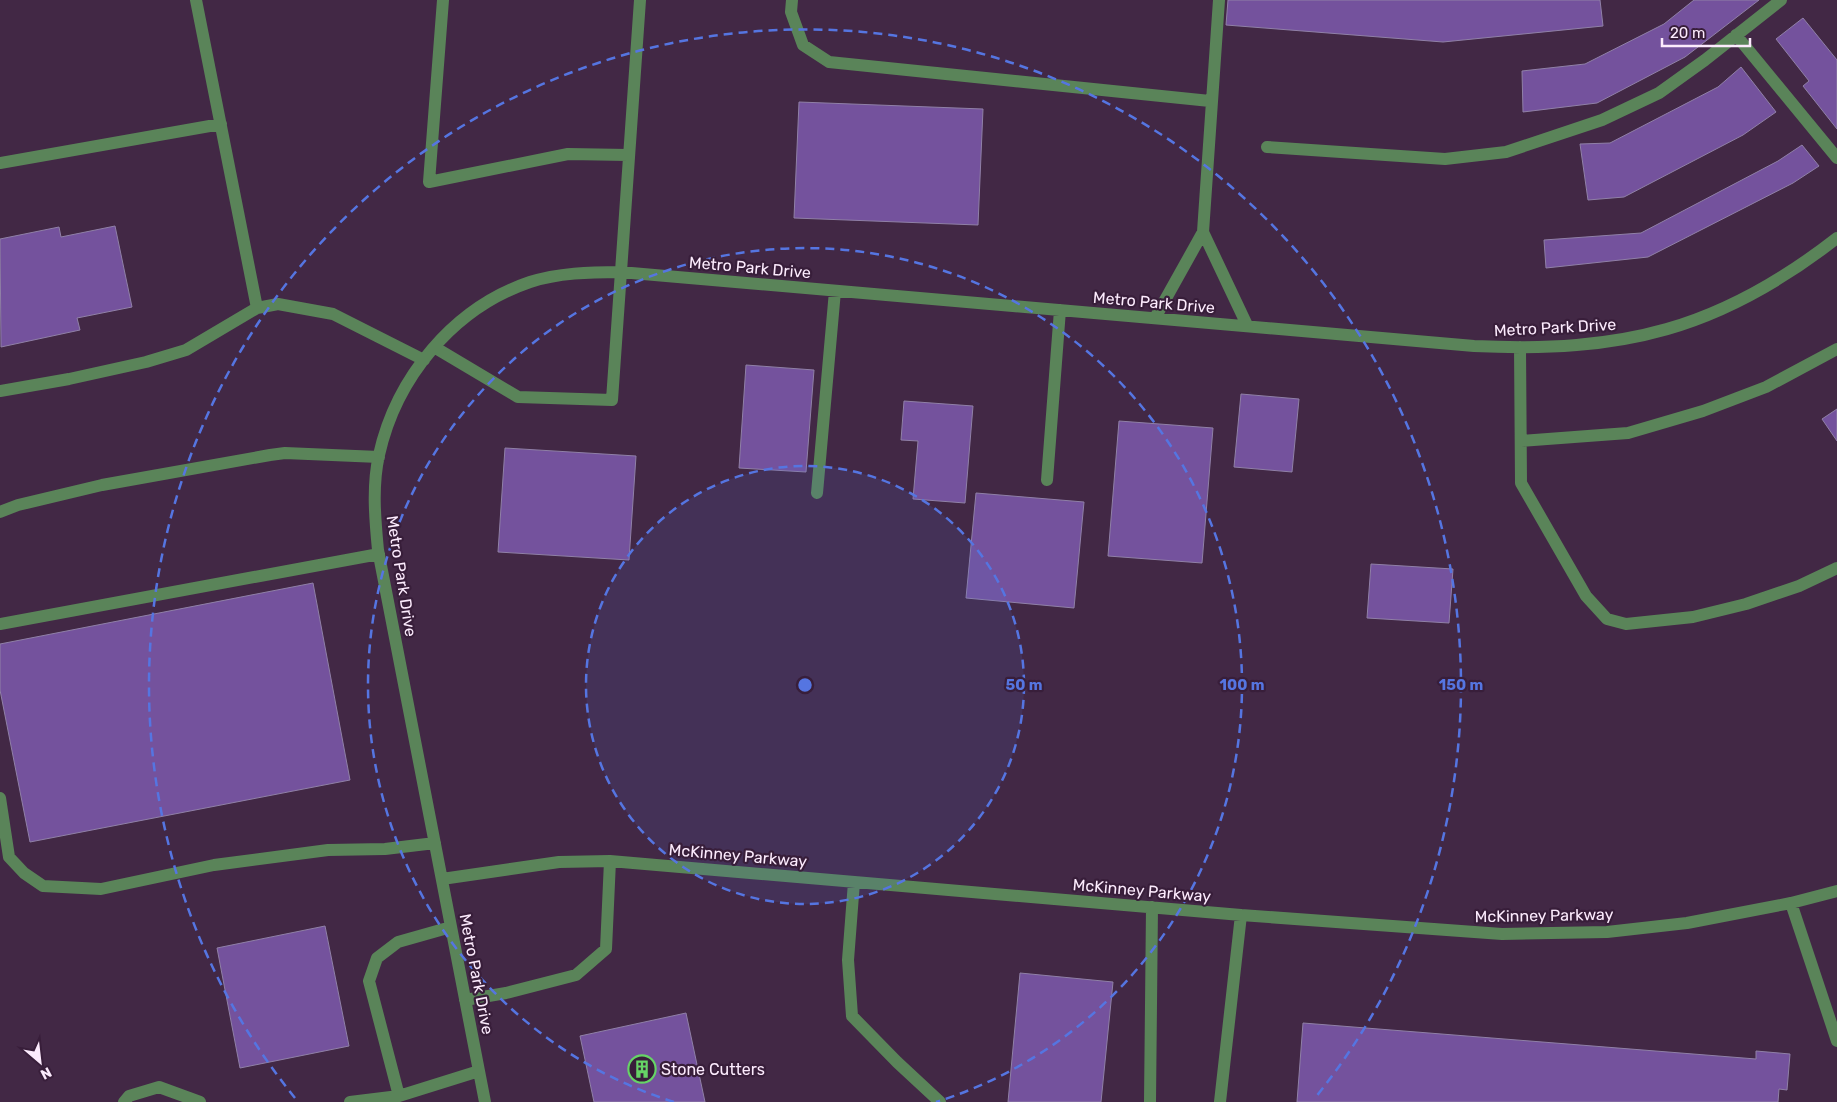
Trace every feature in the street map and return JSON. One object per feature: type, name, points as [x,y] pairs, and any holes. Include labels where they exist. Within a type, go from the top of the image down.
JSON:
[{"type":"street","points":[[196,0],[257,308]]},
{"type":"street","points":[[443,0],[429,182],[568,154],[628,155]]},
{"type":"street","points":[[434,347],[518,397],[612,400],[640,0]]},
{"type":"street","points":[[792,0],[791,12],[802,45],[829,62],[1210,101]]},
{"type":"street","points":[[1155,318],[1203,232],[1210,101],[1219,0]]},
{"type":"street","points":[[1268,148],[1445,158],[1506,152],[1602,120],[1659,93],[1781,0]]},
{"type":"street","points":[[1736,35],[1837,158]]},
{"type":"street","points":[[0,163],[221,124]]},
{"type":"street","points":[[1203,232],[1247,325]]},
{"type":"street","name":"Metro Park Drive","points":[[485,1102],[379,554],[375,519],[379,457],[386,429],[398,398],[434,347],[457,325],[482,306],[530,282],[590,272],[620,272],[1474,346],[1566,346],[1626,340],[1682,326],[1711,315],[1768,287],[1837,238]]},
{"type":"street","points":[[816,493],[836,291]]},
{"type":"street","points":[[0,391],[69,379],[146,362],[186,350],[257,308],[278,304],[333,314],[424,360]]},
{"type":"street","points":[[1047,480],[1060,310]]},
{"type":"street","points":[[1520,347],[1521,483],[1586,596],[1607,619],[1626,624],[1693,617],[1746,604],[1799,586],[1837,568]]},
{"type":"street","points":[[1521,441],[1628,433],[1703,411],[1766,387],[1837,349]]},
{"type":"street","points":[[0,512],[18,505],[102,485],[270,455],[285,453],[379,457]]},
{"type":"street","points":[[0,624],[379,554]]},
{"type":"street","points":[[0,798],[8,858],[24,873],[43,886],[101,889],[214,865],[328,850],[385,850],[435,843]]},
{"type":"street","points":[[465,1000],[506,993],[576,975],[606,949],[610,861]]},
{"type":"street","name":"McKinney Parkway","points":[[442,879],[559,862],[610,861],[1467,933],[1532,934],[1607,932],[1647,928],[1791,903],[1837,891]]},
{"type":"street","points":[[854,882],[848,960],[852,1016],[940,1102]]},
{"type":"street","points":[[1791,903],[1837,1041]]},
{"type":"street","points":[[1150,1102],[1152,907]]},
{"type":"street","points":[[1220,1102],[1241,915]]},
{"type":"street","points":[[396,1099],[369,981],[377,958],[398,942],[451,927]]},
{"type":"street","points":[[350,1102],[396,1099],[480,1071]]},
{"type":"street","points":[[124,1102],[129,1096],[159,1087],[200,1102]]},
{"type":"building","points":[[1228,0],[1600,0],[1603,26],[1443,42],[1226,25]]},
{"type":"building","points":[[1694,0],[1759,0],[1685,57],[1597,103],[1523,112],[1522,71],[1585,64],[1664,24]]},
{"type":"building","points":[[1803,18],[1837,60],[1837,129],[1803,86],[1809,81],[1776,39]]},
{"type":"building","points":[[1741,67],[1776,112],[1743,135],[1624,197],[1588,200],[1580,144],[1610,143],[1718,87]]},
{"type":"building","points":[[799,102],[983,109],[978,225],[794,218]]},
{"type":"building","points":[[1802,145],[1819,166],[1793,183],[1648,257],[1546,268],[1544,240],[1641,233],[1778,161]]},
{"type":"building","points":[[115,226],[132,307],[77,318],[80,330],[1,347],[0,239],[59,227],[61,237]]},
{"type":"building","points":[[746,365],[814,370],[806,472],[739,468]]},
{"type":"building","points":[[1241,394],[1299,399],[1292,472],[1234,467]]},
{"type":"building","points":[[904,401],[973,406],[965,503],[913,499],[918,441],[901,440]]},
{"type":"building","points":[[1837,409],[1837,441],[1822,419]]},
{"type":"building","points":[[1119,421],[1213,428],[1202,563],[1108,556]]},
{"type":"building","points":[[505,448],[636,456],[629,560],[498,552]]},
{"type":"building","points":[[976,493],[1084,502],[1074,608],[966,598]]},
{"type":"building","points":[[1371,564],[1453,569],[1449,623],[1367,618]]},
{"type":"building","points":[[313,583],[350,780],[30,842],[0,690],[0,644]]},
{"type":"building","points":[[325,926],[349,1046],[240,1068],[217,948]]},
{"type":"building","points":[[1020,973],[1113,982],[1101,1102],[1008,1102]]},
{"type":"building","name":"Stone Cutters","points":[[686,1013],[705,1102],[594,1102],[580,1036]]},
{"type":"building","points":[[1303,1023],[1756,1059],[1756,1051],[1790,1054],[1787,1090],[1779,1089],[1778,1102],[1297,1102]]},
{"type":"place","name":"Stone Cutters","points":[[642,1069]]}]
